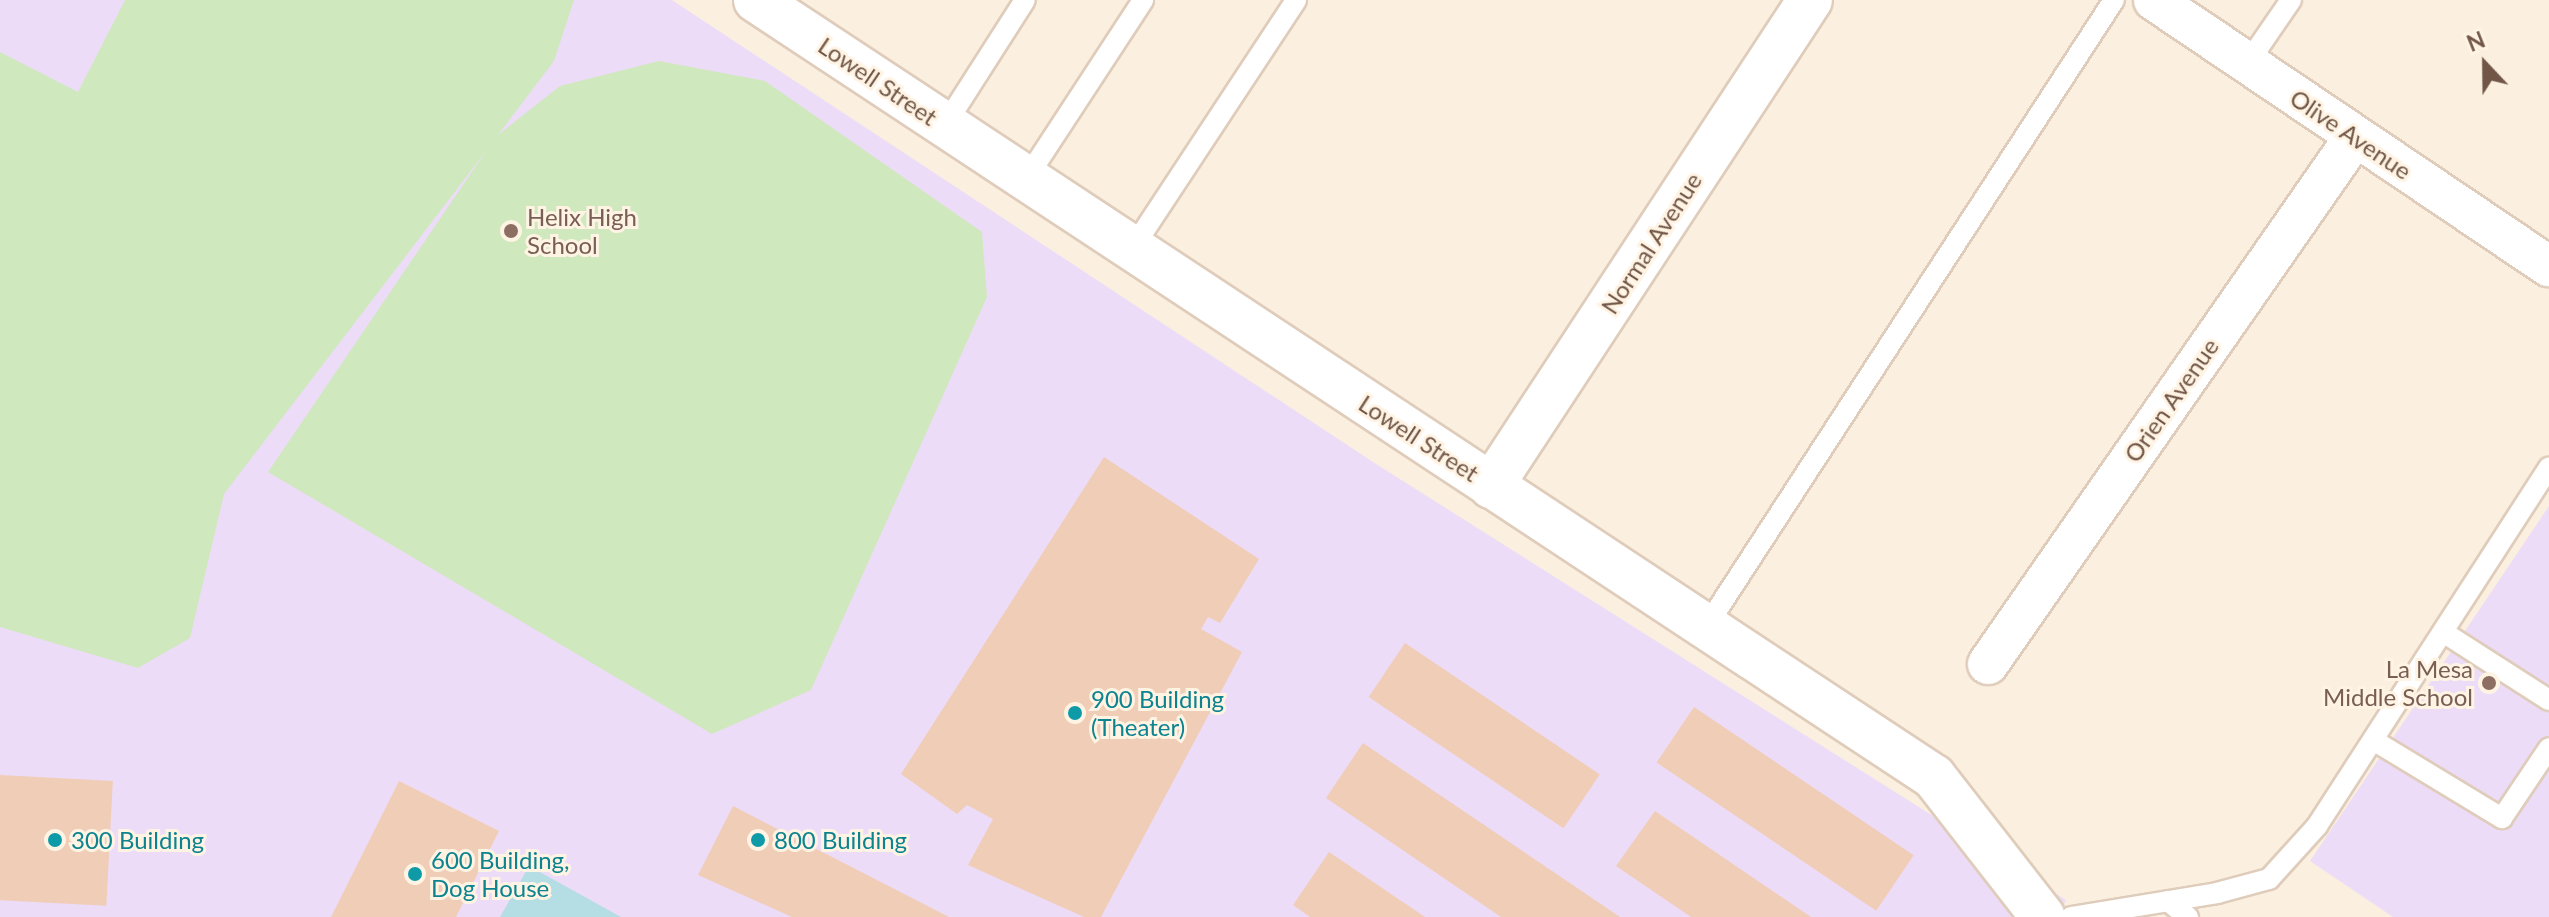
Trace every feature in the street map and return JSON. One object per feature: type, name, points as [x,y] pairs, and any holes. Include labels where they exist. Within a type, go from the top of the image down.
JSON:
[{"type":"street","name":"Normal Avenue","points":[[1491,486],[1810,0]]},
{"type":"street","name":"Olive Avenue","points":[[2154,0],[2549,266]]},
{"type":"street","name":"Lowell Street","points":[[764,2],[1026,179],[1934,777],[2043,917]]},
{"type":"street","name":"Orien Avenue","points":[[1988,664],[2355,137]]},
{"type":"lane","points":[[945,125],[1025,0]]},
{"type":"lane","points":[[1026,179],[1143,0]]},
{"type":"lane","points":[[1132,249],[1296,0]]},
{"type":"lane","points":[[1706,627],[2114,0]]},
{"type":"lane","points":[[2247,64],[2291,0]]},
{"type":"lane","points":[[2071,917],[2168,901],[2269,879],[2317,826],[2549,468]]},
{"type":"lane","points":[[2443,632],[2549,700]]},
{"type":"lane","points":[[2373,740],[2502,818],[2549,748]]},
{"type":"lane","points":[[2168,901],[2188,917]]},
{"type":"shaded area","name":"Helix High School","points":[[0,0],[672,0],[1373,462],[2066,900],[2058,917],[0,917]]},
{"type":"shaded area","name":"La Mesa Middle School","points":[[2549,506],[2549,917],[2393,917],[2310,861]]},
{"type":"green space","points":[[125,0],[574,0],[554,61],[498,135],[560,86],[659,61],[765,81],[982,232],[987,297],[811,690],[712,734],[268,472],[486,151],[224,494],[190,638],[138,668],[0,627],[0,52],[78,92]]},
{"type":"water","points":[[529,866],[621,917],[500,917]]},
{"type":"building","name":"900 Building (Theater)","points":[[1104,457],[1259,559],[1220,623],[1208,617],[1201,629],[1242,652],[1101,917],[1084,917],[968,865],[993,819],[967,805],[957,814],[901,774]]},
{"type":"building","points":[[1405,643],[1600,774],[1563,828],[1369,697]]},
{"type":"building","points":[[1694,707],[1914,855],[1876,911],[1657,763]]},
{"type":"building","points":[[1363,743],[1620,917],[1501,917],[1326,798]]},
{"type":"building","name":"300 Building","points":[[0,775],[113,781],[106,906],[0,900]]},
{"type":"building","name":"600 Building, Dog House","points":[[399,781],[499,831],[456,917],[331,917]]},
{"type":"building","name":"800 Building","points":[[733,806],[949,917],[792,917],[698,875]]},
{"type":"building","points":[[1655,811],[1811,917],[1691,917],[1616,866]]},
{"type":"building","points":[[1329,852],[1425,917],[1310,917],[1293,905]]},
{"type":"place","name":"Helix High School","points":[[511,231]]},
{"type":"place","name":"La Mesa Middle School","points":[[2489,683]]},
{"type":"place","name":"900 Building (Theater)","points":[[1075,713]]},
{"type":"place","name":"300 Building","points":[[55,840]]},
{"type":"place","name":"800 Building","points":[[758,840]]},
{"type":"place","name":"600 Building, Dog House","points":[[415,874]]}]
